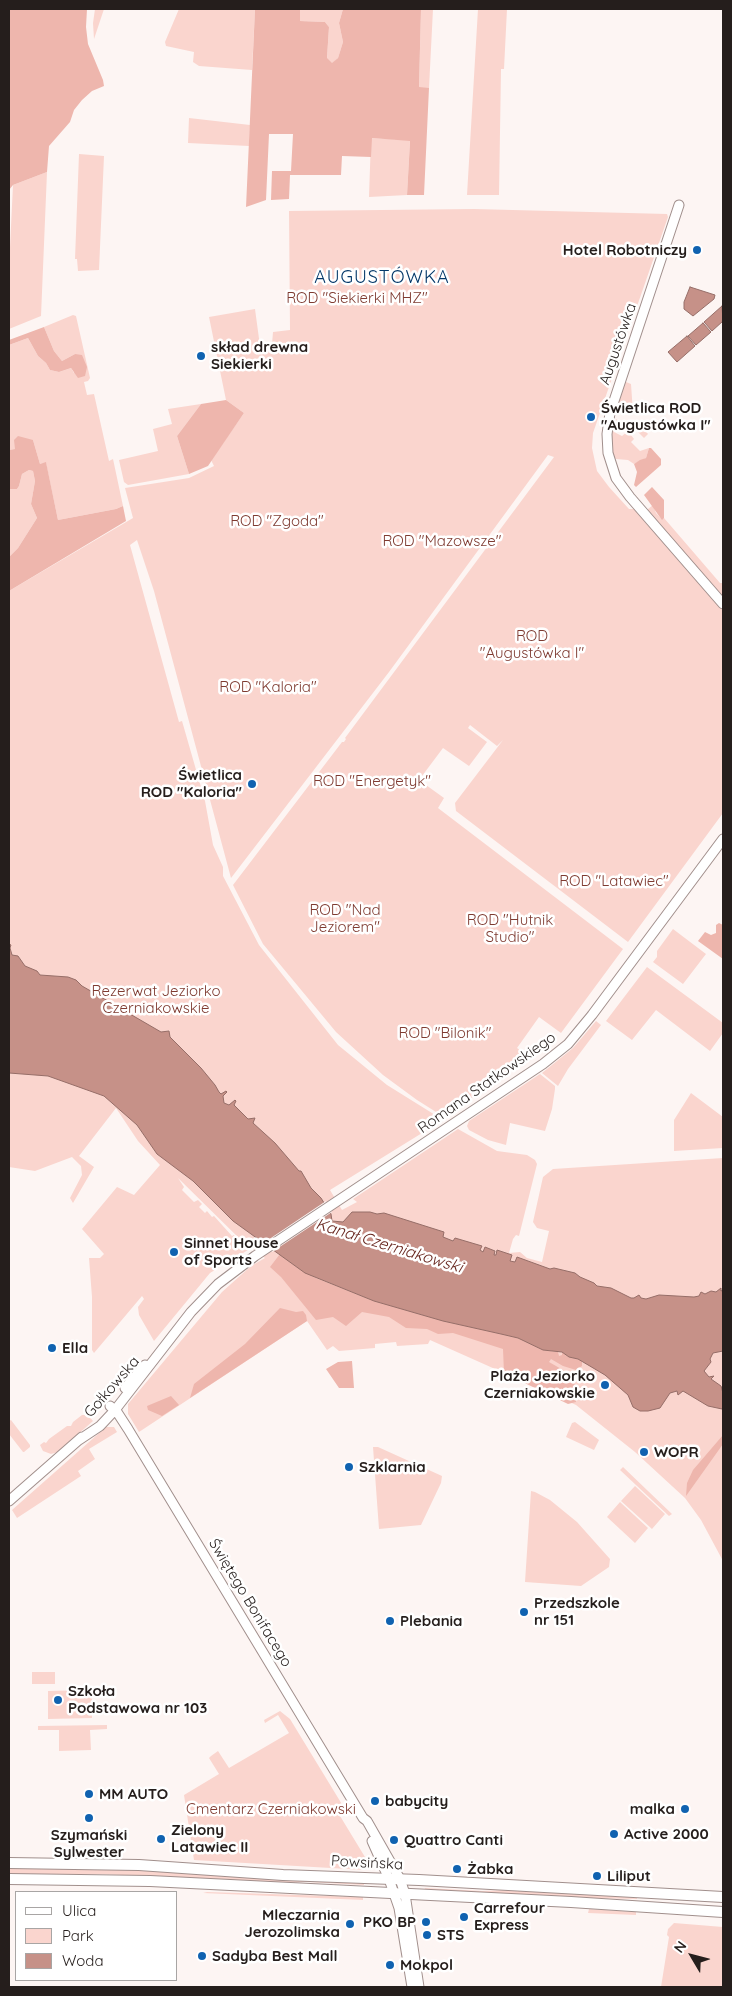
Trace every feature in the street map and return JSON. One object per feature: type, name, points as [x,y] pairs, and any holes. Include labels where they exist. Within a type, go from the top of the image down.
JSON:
[{"type":"main road","name":"Powsińska","points":[[9,1863],[140,1865],[275,1874],[723,1897]]},
{"type":"main road","name":"Powsińska","points":[[9,1878],[150,1881],[571,1902],[723,1912]]},
{"type":"street","name":"Augustówka","points":[[679,205],[614,398],[608,426],[608,453],[612,470],[622,486],[723,604]]},
{"type":"street","name":"Romana Statkowskiego","points":[[333,1204],[543,1064],[568,1044],[723,839]]},
{"type":"street","name":"Gołkowska","points":[[9,1501],[113,1408],[136,1374],[211,1291],[260,1253],[333,1204]]},
{"type":"street","name":"Świętego Bonifacego","points":[[113,1408],[363,1818],[367,1821],[394,1879],[405,1894],[419,1987]]},
{"type":"street","name":"Świętego Bonifacego","points":[[394,1879],[394,1894],[399,1908],[412,1987]]},
{"type":"green space","points":[[95,9],[104,9],[94,39],[93,23]]},
{"type":"green space","points":[[179,9],[255,9],[252,70],[199,66],[193,62],[194,52],[166,46],[165,42]]},
{"type":"green space","points":[[300,9],[343,9],[339,23],[343,42],[338,58],[332,64],[327,59],[329,27],[325,22],[299,21]]},
{"type":"green space","points":[[421,9],[433,9],[429,88],[419,88]]},
{"type":"green space","points":[[478,9],[507,9],[504,69],[501,69],[499,195],[467,195]]},
{"type":"green space","points":[[189,118],[250,125],[249,146],[188,143]]},
{"type":"green space","points":[[371,138],[410,140],[407,195],[369,197]]},
{"type":"green space","points":[[79,154],[104,156],[99,270],[78,271],[77,259],[75,259]]},
{"type":"green space","points":[[47,172],[41,316],[9,329],[9,268],[13,185]]},
{"type":"green space","points":[[474,209],[667,214],[668,217],[593,433],[592,448],[597,471],[609,487],[629,509],[634,509],[723,611],[723,813],[628,942],[456,811],[455,803],[503,740],[497,746],[470,725],[468,728],[487,742],[469,766],[443,748],[419,780],[444,798],[438,808],[623,949],[561,1033],[539,1017],[517,1048],[531,1058],[444,1117],[383,1075],[336,1032],[263,944],[233,885],[342,742],[344,742],[345,738],[554,457],[548,455],[389,672],[231,878],[154,591],[137,540],[130,545],[179,722],[182,721],[205,801],[213,845],[223,867],[223,876],[259,945],[338,1045],[387,1085],[440,1118],[435,1125],[330,1190],[342,1210],[357,1202],[353,1199],[458,1129],[497,1151],[527,1155],[535,1160],[537,1164],[519,1236],[516,1235],[513,1239],[509,1253],[520,1252],[527,1258],[542,1262],[549,1231],[537,1228],[533,1222],[543,1177],[553,1169],[723,1158],[723,1561],[701,1520],[685,1498],[635,1452],[576,1405],[504,1371],[504,1373],[430,1340],[428,1344],[397,1346],[396,1342],[375,1344],[375,1348],[339,1351],[333,1346],[327,1350],[307,1321],[139,1432],[128,1414],[128,1404],[222,1292],[251,1266],[265,1258],[246,1245],[178,1178],[184,1187],[182,1190],[194,1202],[198,1200],[202,1204],[199,1207],[205,1213],[207,1211],[212,1217],[214,1216],[248,1250],[210,1273],[154,1341],[139,1315],[138,1307],[144,1299],[142,1296],[94,1353],[92,1350],[92,1297],[89,1258],[100,1258],[104,1254],[82,1229],[117,1187],[134,1195],[160,1165],[138,1141],[116,1108],[79,1156],[94,1167],[73,1203],[70,1198],[82,1175],[81,1166],[72,1157],[35,1171],[9,1167],[9,591],[133,518],[125,488],[189,478],[214,466],[211,460],[244,413],[226,400],[209,317],[255,309],[260,346],[272,344],[273,332],[290,330],[289,211]]},
{"type":"green space","points":[[73,315],[76,316],[90,378],[84,382],[87,395],[94,394],[109,461],[113,459],[123,506],[58,520],[46,463],[40,464],[33,440],[9,450],[9,345],[28,338],[38,356],[46,363],[50,370],[59,372],[71,368],[74,373],[75,354],[62,361],[54,351],[44,327]]},
{"type":"green space","points":[[626,382],[631,384],[633,413],[624,411],[618,404],[623,384]]},
{"type":"green space","points":[[201,404],[177,436],[189,474],[128,485],[124,482],[119,460],[158,451],[153,429],[172,424],[168,409]]},
{"type":"green space","points":[[616,419],[618,421],[616,433],[622,436],[635,425],[643,428],[648,434],[644,438],[636,430],[631,435],[634,439],[631,442],[640,451],[649,448],[646,458],[634,464],[628,460],[616,459],[613,456],[611,443],[612,424]]},
{"type":"green space","points":[[29,470],[33,471],[35,481],[31,504],[37,518],[18,548],[9,557],[9,489],[17,489],[22,474]]},
{"type":"green space","points":[[653,505],[656,513],[662,519],[664,518],[720,583],[723,583],[723,597],[648,511]]},
{"type":"green space","points":[[673,929],[706,954],[683,984],[653,962],[657,957],[657,951]]},
{"type":"green space","points":[[647,967],[723,1023],[723,1033],[710,1051],[656,1010],[632,1040],[606,1021]]},
{"type":"green space","points":[[596,1021],[601,1025],[568,1069],[558,1086],[542,1073],[573,1048]]},
{"type":"green space","points":[[540,1074],[555,1086],[552,1109],[545,1131],[510,1123],[506,1145],[488,1140],[469,1130],[467,1126],[469,1121]]},
{"type":"green space","points":[[691,1093],[723,1117],[723,1148],[674,1151],[674,1120]]},
{"type":"green space","points":[[82,1415],[88,1415],[93,1421],[58,1452],[51,1454],[43,1451],[40,1445],[44,1442],[46,1443],[67,1426],[71,1426]]},
{"type":"green space","points":[[11,1420],[30,1445],[24,1452],[9,1434],[9,1421]]},
{"type":"green space","points":[[575,1422],[599,1440],[594,1450],[566,1437],[572,1423]]},
{"type":"green space","points":[[106,1427],[114,1427],[117,1432],[89,1449],[95,1459],[78,1471],[81,1476],[17,1518],[12,1510]]},
{"type":"green space","points":[[373,1447],[378,1447],[442,1476],[441,1483],[421,1525],[379,1529]]},
{"type":"green space","points":[[623,1467],[672,1514],[669,1516],[620,1470]]},
{"type":"green space","points":[[635,1486],[665,1514],[652,1529],[621,1501]]},
{"type":"green space","points":[[531,1491],[550,1500],[577,1522],[610,1559],[609,1567],[581,1586],[525,1582]]},
{"type":"green space","points":[[620,1502],[648,1528],[635,1543],[607,1517]]},
{"type":"green space","points":[[32,1672],[55,1672],[55,1684],[32,1684]]},
{"type":"green space","points":[[92,1690],[92,1718],[48,1719],[48,1691]]},
{"type":"green space","name":"Cmentarz Czerniakowski","points":[[280,1711],[290,1719],[343,1806],[337,1811],[368,1862],[365,1870],[194,1860],[184,1795],[219,1774],[209,1758],[218,1751],[229,1768],[289,1733],[278,1715],[265,1723],[264,1720]]},
{"type":"green space","points":[[107,1725],[107,1729],[90,1730],[91,1750],[59,1751],[59,1730],[38,1730],[38,1726]]},
{"type":"green space","points":[[9,1868],[144,1870],[364,1882],[364,1885],[307,1882],[279,1883],[102,1874],[9,1874]]},
{"type":"green space","points":[[425,1888],[482,1891],[510,1890],[637,1897],[637,1899],[424,1891]]},
{"type":"green space","points":[[203,1893],[363,1897],[363,1900]]},
{"type":"green space","points":[[510,1904],[546,1905],[534,1911],[499,1909],[498,1907]]},
{"type":"green space","points":[[589,1909],[636,1912],[636,1915],[588,1913]]},
{"type":"green space","points":[[674,1923],[723,1927],[723,1987],[661,1987],[669,1937],[667,1935],[668,1929]]},
{"type":"shaded area","points":[[9,9],[87,9],[86,27],[88,44],[104,86],[92,91],[82,100],[74,110],[70,122],[49,146],[47,172],[13,185],[9,190]]},
{"type":"shaded area","points":[[255,9],[300,9],[300,21],[325,22],[329,27],[327,58],[332,63],[338,58],[343,42],[339,23],[343,9],[421,9],[419,87],[429,88],[424,195],[407,195],[410,141],[372,138],[371,157],[342,156],[341,175],[290,175],[289,199],[271,200],[272,171],[291,171],[293,134],[269,134],[266,200],[246,207]]},
{"type":"shaded area","points":[[44,327],[54,351],[62,361],[75,354],[82,355],[87,367],[85,376],[78,378],[71,368],[59,372],[50,370],[46,363],[38,356],[28,338],[9,345],[9,340]]},
{"type":"shaded area","points":[[226,400],[244,413],[208,466],[189,474],[177,436],[201,404]]},
{"type":"shaded area","points":[[18,436],[33,440],[40,464],[46,462],[58,520],[123,506],[126,521],[9,591],[9,557],[18,548],[37,518],[31,504],[35,481],[33,471],[29,470],[22,474],[17,489],[9,489],[9,450],[15,449],[14,440]]},
{"type":"shaded area","points":[[649,448],[661,459],[661,465],[636,487],[634,485],[637,472],[634,464],[646,458]]},
{"type":"shaded area","points":[[652,487],[664,500],[664,518],[662,520],[644,495]]},
{"type":"shaded area","points":[[719,923],[723,925],[723,959],[698,941],[705,932],[711,935],[716,933],[716,925]]},
{"type":"shaded area","points":[[280,1254],[295,1266],[316,1278],[374,1301],[443,1321],[518,1338],[543,1350],[558,1352],[559,1356],[562,1355],[562,1352],[569,1357],[578,1359],[582,1361],[582,1366],[576,1370],[563,1366],[551,1359],[549,1362],[563,1370],[559,1374],[569,1382],[583,1388],[576,1397],[576,1402],[568,1404],[504,1373],[503,1349],[453,1333],[438,1334],[427,1329],[406,1328],[389,1317],[362,1312],[346,1326],[333,1317],[316,1320],[281,1277],[270,1267]]},
{"type":"shaded area","points":[[280,1308],[296,1312],[303,1311],[307,1321],[190,1398],[194,1384],[245,1344]]},
{"type":"shaded area","points":[[352,1361],[354,1388],[339,1388],[326,1369],[338,1362]]},
{"type":"shaded area","points":[[171,1396],[179,1405],[162,1416],[148,1410],[147,1406]]},
{"type":"shaded area","points":[[723,1435],[723,1444],[686,1496],[687,1483],[693,1470]]},
{"type":"water","points":[[690,287],[715,295],[714,299],[693,316],[684,309],[684,302]]},
{"type":"water","points":[[722,306],[723,321],[712,331],[704,322]]},
{"type":"water","points":[[703,323],[711,332],[696,345],[688,336]]},
{"type":"water","points":[[687,336],[695,346],[677,362],[668,352]]},
{"type":"water","name":"Kanał Czerniakowski","points":[[9,944],[11,945],[12,955],[18,956],[25,966],[37,971],[40,975],[68,977],[76,980],[82,986],[122,1009],[128,1006],[130,1014],[161,1032],[169,1031],[170,1037],[201,1068],[219,1092],[221,1094],[227,1092],[223,1096],[224,1103],[229,1105],[235,1100],[234,1105],[248,1119],[255,1118],[253,1123],[301,1171],[311,1188],[321,1198],[331,1214],[332,1221],[343,1222],[352,1212],[384,1213],[444,1232],[443,1237],[453,1241],[455,1238],[482,1246],[480,1250],[483,1252],[485,1247],[495,1251],[494,1255],[496,1255],[497,1250],[512,1255],[510,1261],[515,1262],[517,1257],[550,1269],[554,1268],[575,1273],[597,1286],[611,1288],[631,1298],[639,1295],[641,1298],[646,1299],[659,1295],[694,1297],[699,1296],[701,1292],[705,1294],[711,1291],[716,1292],[721,1288],[721,1291],[723,1290],[723,1351],[713,1353],[710,1359],[711,1362],[704,1371],[709,1377],[714,1376],[711,1379],[721,1386],[723,1393],[722,1409],[708,1406],[683,1391],[678,1395],[677,1391],[670,1393],[660,1408],[640,1411],[633,1407],[628,1395],[605,1375],[562,1352],[543,1350],[518,1338],[443,1321],[374,1301],[305,1273],[233,1221],[193,1181],[157,1154],[137,1125],[104,1096],[48,1076],[9,1073]]},
{"type":"pier","points":[[326,1201],[332,1212],[272,1252],[262,1244]]},
{"type":"place","name":"Hotel Robotniczy","points":[[697,250]]},
{"type":"place","name":"skład drewna Siekierki","points":[[201,356]]},
{"type":"place","name":"Świetlica ROD \"Augustówka I\"","points":[[591,417]]},
{"type":"place","name":"Świetlica ROD \"Kaloria\"","points":[[252,784]]},
{"type":"place","name":"Sinnet House of Sports","points":[[174,1252]]},
{"type":"place","name":"Ella","points":[[52,1348]]},
{"type":"place","name":"Plaża Jeziorko Czerniakowskie","points":[[605,1385]]},
{"type":"place","name":"WOPR","points":[[644,1452]]},
{"type":"place","name":"Szklarnia","points":[[349,1467]]},
{"type":"place","name":"Przedszkole nr 151","points":[[524,1612]]},
{"type":"place","name":"Plebania","points":[[390,1621]]},
{"type":"place","name":"Szkoła Podstawowa nr 103","points":[[58,1700]]},
{"type":"place","name":"MM AUTO","points":[[89,1794]]},
{"type":"place","name":"babycity","points":[[375,1801]]},
{"type":"place","name":"malka","points":[[685,1809]]},
{"type":"place","name":"Szymański Sylwester","points":[[89,1818]]},
{"type":"place","name":"Active 2000","points":[[614,1834]]},
{"type":"place","name":"Zielony Latawiec II","points":[[161,1839]]},
{"type":"place","name":"Quattro Canti","points":[[394,1840]]},
{"type":"place","name":"Żabka","points":[[457,1869]]},
{"type":"place","name":"Liliput","points":[[597,1876]]},
{"type":"place","name":"Carrefour Express","points":[[464,1917]]},
{"type":"place","name":"PKO BP","points":[[426,1922]]},
{"type":"place","name":"Mleczarnia Jerozolimska","points":[[350,1924]]},
{"type":"place","name":"STS","points":[[427,1935]]},
{"type":"place","name":"Sadyba Best Mall","points":[[202,1956]]},
{"type":"place","name":"Mokpol","points":[[390,1965]]},
{"type":"district","name":"AUGUSTÓWKA","points":[[382,278]]},
{"type":"park label","name":"ROD \"Siekierki MHZ\"","points":[[357,298]]},
{"type":"park label","name":"ROD \"Zgoda\"","points":[[277,521]]},
{"type":"park label","name":"ROD \"Mazowsze\"","points":[[442,541]]},
{"type":"park label","name":"ROD \"Augustówka I\"","points":[[532,644]]},
{"type":"park label","name":"ROD \"Kaloria\"","points":[[268,687]]},
{"type":"park label","name":"ROD \"Energetyk\"","points":[[372,781]]},
{"type":"park label","name":"ROD \"Latawiec\"","points":[[614,881]]},
{"type":"park label","name":"ROD \"Nad Jeziorem\"","points":[[345,918]]},
{"type":"park label","name":"ROD \"Hutnik Studio\"","points":[[510,928]]},
{"type":"park label","name":"Rezerwat Jeziorko Czerniakowskie","points":[[156,1000]]},
{"type":"park label","name":"ROD \"Bilonik\"","points":[[445,1033]]}]
